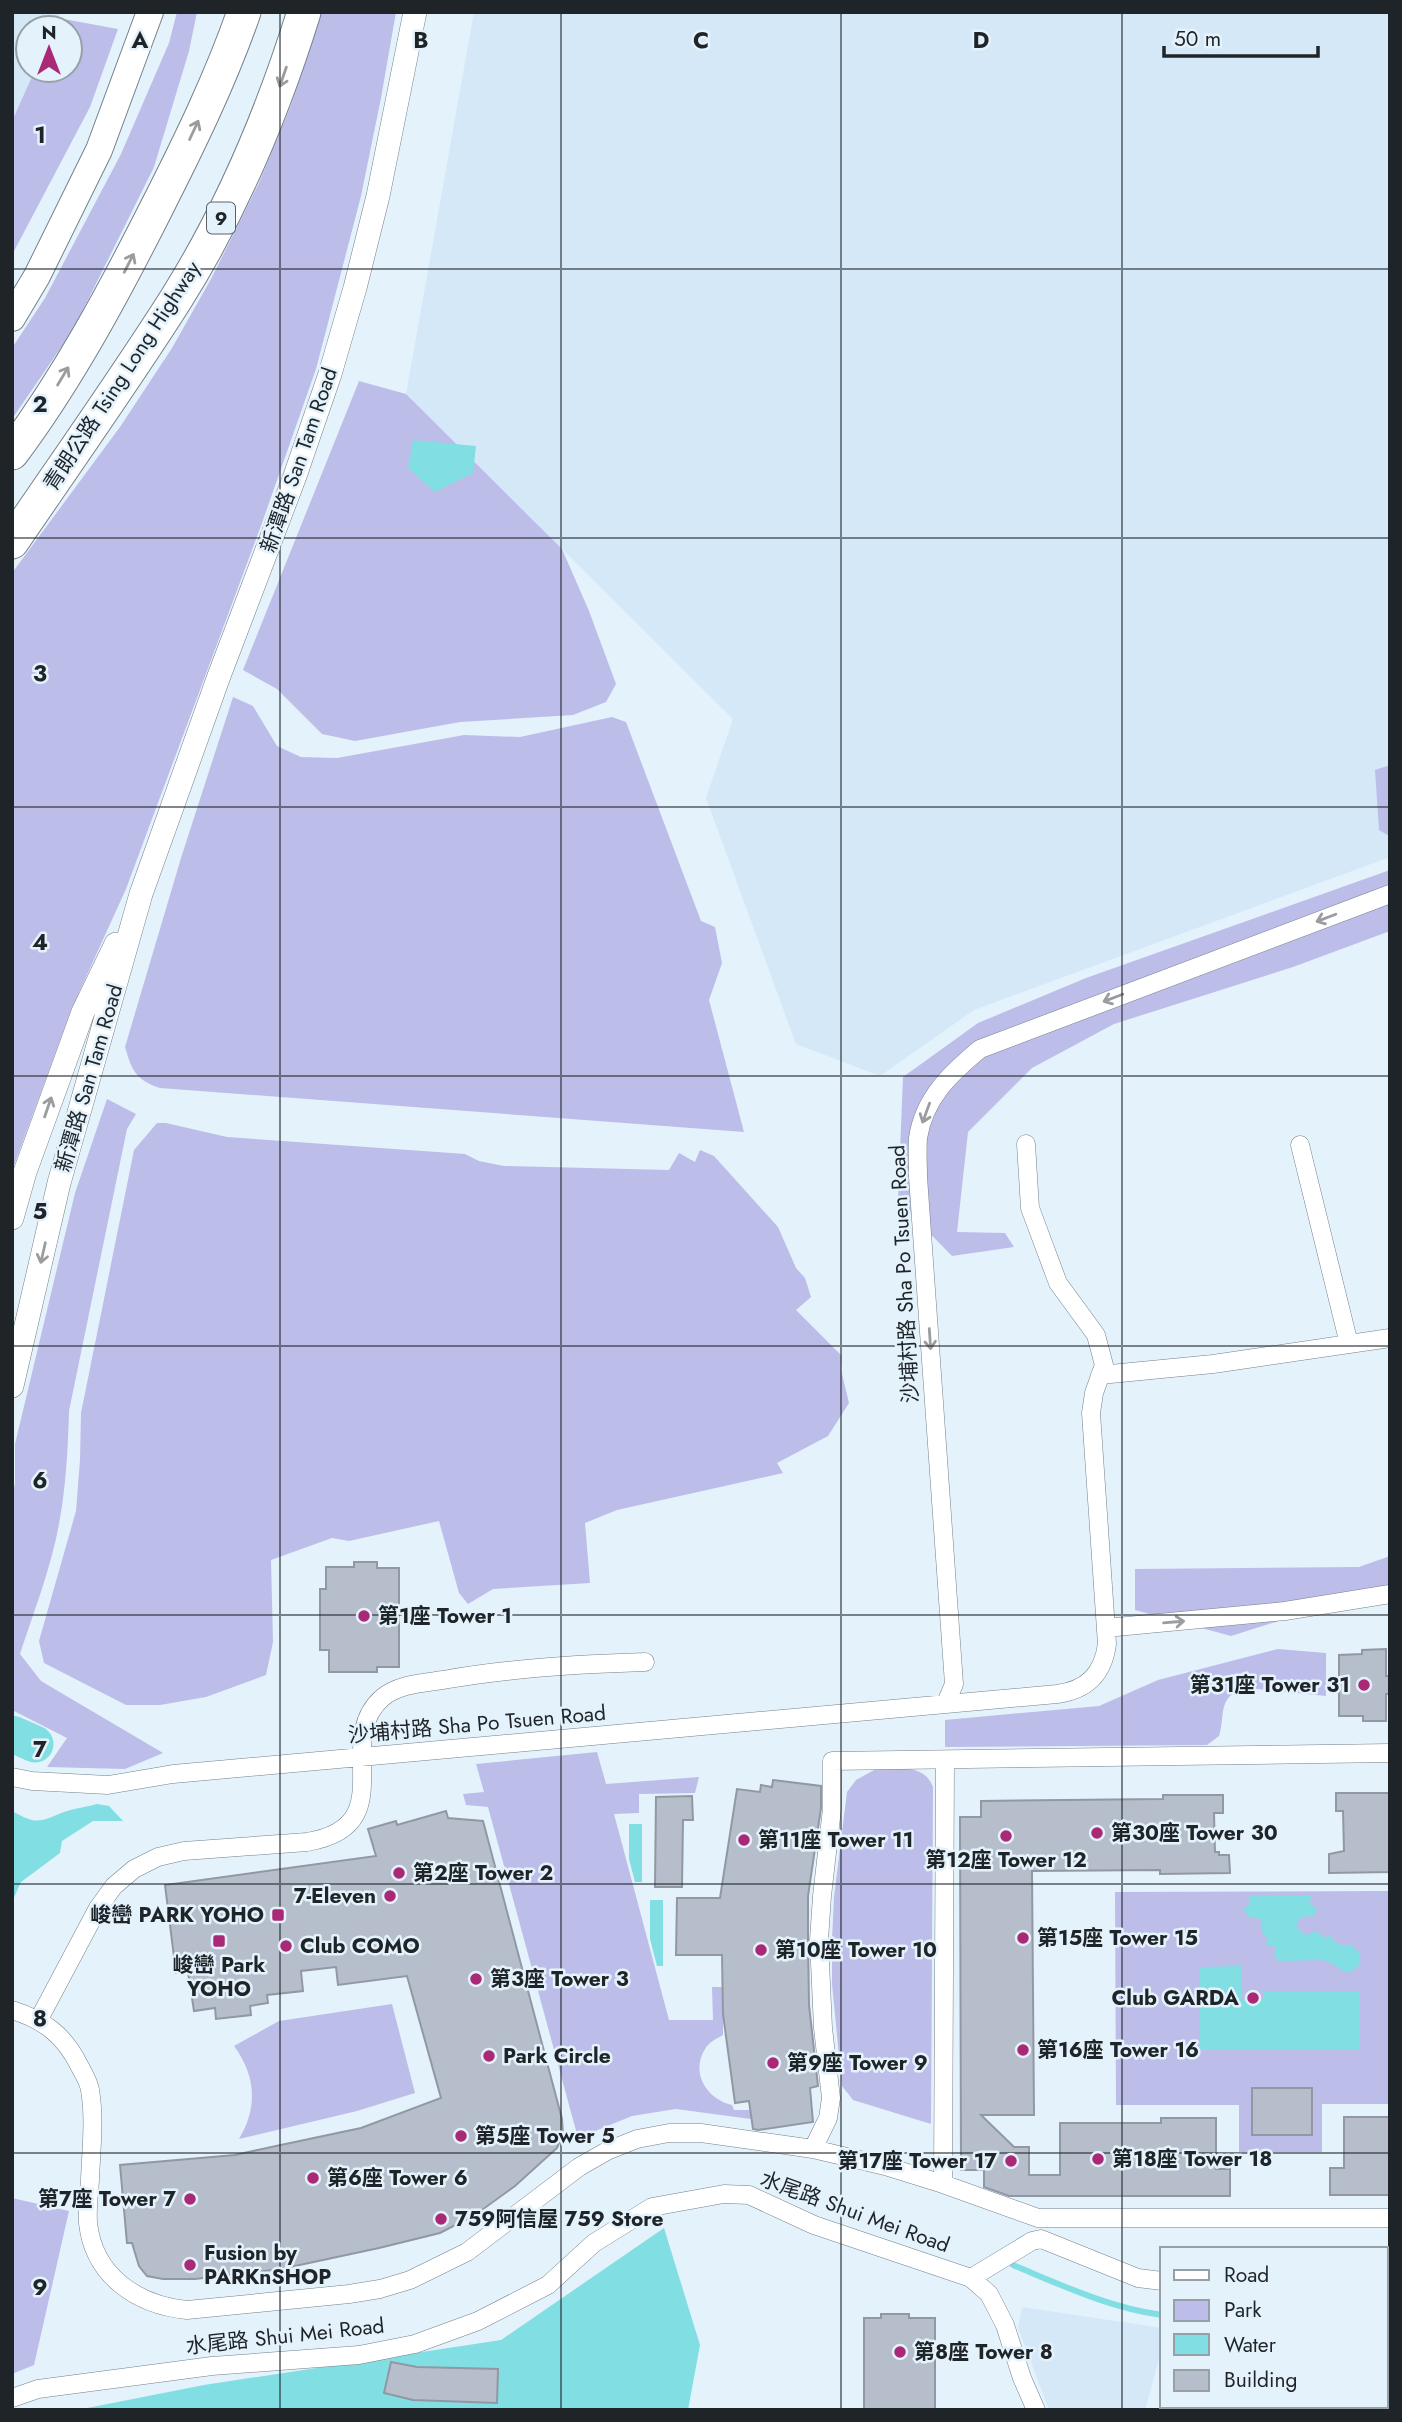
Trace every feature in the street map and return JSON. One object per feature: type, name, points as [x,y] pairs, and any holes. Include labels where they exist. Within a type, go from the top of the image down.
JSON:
[{"type":"highway","points":[[12,453],[63,377],[123,275],[229,55],[244,12]]},
{"type":"highway","name":"青朗公路 Tsing Long Highway","points":[[12,542],[177,298],[215,230],[282,83],[304,12]]},
{"type":"main road","points":[[12,318],[48,255],[99,150],[150,12]]},
{"type":"street","name":"新潭路 San Tam Road","points":[[12,1386],[59,1183],[141,894],[219,676],[283,511],[330,374],[378,196],[415,12]]},
{"type":"street","name":"新潭路 San Tam Road","points":[[12,1218],[25,1172],[83,1012],[141,894]]},
{"type":"street","name":"沙埔村路 Sha Po Tsuen Road","points":[[946,1703],[954,1684],[918,1177],[918,1137],[928,1104],[950,1073],[980,1049],[1390,894]]},
{"type":"street","name":"沙埔村路 Sha Po Tsuen Road","points":[[12,1777],[108,1785],[173,1774],[1072,1692],[1087,1685],[1098,1673],[1105,1659],[1106,1628],[1091,1413],[1104,1365],[1096,1335],[1058,1283],[1030,1208],[1026,1144]]},
{"type":"street","points":[[1300,1145],[1349,1344]]},
{"type":"street","points":[[1100,1375],[1213,1364],[1390,1338]]},
{"type":"street","points":[[1106,1628],[1285,1611],[1390,1594]]},
{"type":"street","points":[[39,2019],[98,1908],[114,1886],[134,1869],[158,1857],[184,1851],[326,1839],[342,1830],[355,1816],[362,1799],[362,1732],[369,1713],[383,1696],[402,1687],[483,1673],[564,1664],[645,1662]]},
{"type":"street","points":[[813,2149],[828,2118],[831,2098],[822,2017],[819,1940],[832,1809],[832,1761],[1390,1754]]},
{"type":"street","points":[[943,2184],[945,1760]]},
{"type":"street","points":[[12,2010],[39,2019],[57,2031],[70,2047],[90,2088],[92,2135],[88,2223],[94,2246],[105,2267],[120,2286],[140,2299],[163,2308],[187,2310],[349,2294],[411,2280],[467,2252],[579,2167],[607,2151],[637,2139],[668,2133],[701,2133],[813,2149],[885,2166],[1038,2218],[1390,2218]]},
{"type":"street","name":"水尾路 Shui Mei Road","points":[[12,2398],[38,2389],[64,2385],[212,2366],[359,2354],[415,2344],[478,2321],[548,2285],[594,2243],[652,2207],[724,2194],[749,2195],[814,2225],[976,2274]]},
{"type":"street","points":[[1036,2410],[1005,2325],[976,2274],[1032,2241],[1041,2239],[1138,2278],[1160,2281]]},
{"type":"shaded area","points":[[12,12],[61,12],[14,14],[14,84],[29,84],[12,121]]},
{"type":"shaded area","points":[[474,12],[1390,12],[1390,857],[974,1010],[880,1076],[796,1044],[706,798],[733,719],[406,394]]},
{"type":"shaded area","points":[[1022,2307],[1160,2328],[1160,2355],[1145,2410],[1049,2410],[1018,2328]]},
{"type":"green space","points":[[177,12],[197,12],[189,51],[154,167],[73,330],[12,419],[12,348],[45,298],[121,154],[169,43]]},
{"type":"green space","points":[[321,12],[396,12],[361,196],[316,369],[262,523],[126,889],[71,1010],[12,1171],[12,573],[120,427],[172,348],[211,279],[258,185],[291,105]]},
{"type":"green space","points":[[84,23],[118,29],[90,107],[12,255],[12,121],[29,84],[84,84]]},
{"type":"green space","points":[[359,381],[406,394],[562,549],[616,684],[606,702],[573,715],[460,722],[355,741],[322,734],[277,689],[243,670]]},
{"type":"green space","points":[[233,697],[253,706],[277,746],[301,757],[337,758],[464,735],[520,737],[612,717],[626,722],[701,921],[715,927],[722,963],[709,1000],[744,1132],[160,1088],[140,1078],[125,1047],[181,858]]},
{"type":"green space","points":[[1390,765],[1389,836],[1379,830],[1375,770]]},
{"type":"green space","points":[[1390,870],[1390,931],[1293,967],[1114,1024],[1032,1068],[968,1132],[957,1232],[1005,1233],[1014,1247],[952,1256],[898,1201],[903,1077],[978,1023],[1086,978]]},
{"type":"green space","points":[[107,1099],[136,1114],[127,1129],[69,1411],[65,1482],[56,1540],[20,1654],[41,1681],[163,1753],[125,1769],[47,1767],[67,1738],[12,1710],[12,1496],[15,1484],[15,1444],[75,1193]]},
{"type":"green space","points":[[157,1123],[227,1137],[465,1154],[479,1161],[504,1166],[669,1170],[679,1153],[695,1162],[700,1150],[714,1156],[778,1227],[796,1268],[805,1278],[811,1297],[796,1310],[842,1356],[841,1370],[849,1403],[828,1436],[777,1463],[783,1473],[617,1510],[585,1523],[590,1583],[493,1589],[468,1604],[459,1593],[439,1521],[349,1541],[332,1538],[271,1560],[273,1642],[266,1675],[206,1697],[160,1705],[126,1705],[44,1663],[39,1641],[76,1511],[81,1413],[134,1150]]},
{"type":"green space","points":[[1390,1556],[1390,1586],[1231,1636],[1135,1610],[1135,1569],[1359,1567]]},
{"type":"green space","points":[[1278,1649],[1326,1653],[1326,1696],[1248,1688],[1238,1691],[1231,1695],[1224,1706],[1219,1736],[1207,1745],[945,1747],[945,1720],[1099,1706],[1158,1680]]},
{"type":"green space","points":[[597,1752],[606,1784],[699,1777],[695,1793],[639,1794],[639,1813],[614,1814],[669,2020],[713,2020],[712,1987],[723,1987],[723,2035],[705,2049],[699,2067],[700,2076],[715,2097],[732,2105],[734,2110],[756,2110],[758,2120],[676,2109],[632,2116],[578,2138],[488,1807],[466,1805],[463,1794],[484,1792],[476,1764]]},
{"type":"green space","points":[[901,1768],[917,1771],[929,1779],[933,1787],[931,2124],[853,2100],[842,2086],[832,1984],[834,1897],[847,1792],[856,1780],[876,1769]]},
{"type":"green space","name":"Club GARDA","points":[[1390,1891],[1390,2104],[1322,2104],[1322,2152],[1239,2152],[1239,2105],[1116,2105],[1115,1892]]},
{"type":"green space","points":[[392,2004],[415,2093],[357,2111],[239,2139],[249,2115],[252,2092],[247,2069],[234,2046],[279,2021]]},
{"type":"green space","points":[[12,2198],[69,2211],[34,2365],[12,2374]]},
{"type":"water","points":[[413,440],[476,446],[473,473],[435,492],[408,468]]},
{"type":"water","points":[[97,1804],[109,1806],[123,1821],[93,1821],[62,1841],[60,1853],[21,1882],[12,1902],[12,1811],[38,1820]]},
{"type":"water","points":[[629,1824],[642,1824],[642,1882],[635,1882],[629,1859]]},
{"type":"water","points":[[1249,1896],[1311,1896],[1310,1903],[1318,1910],[1312,1917],[1299,1919],[1299,1931],[1307,1935],[1315,1931],[1326,1938],[1331,1935],[1336,1943],[1352,1946],[1360,1953],[1357,1967],[1344,1972],[1322,1960],[1278,1961],[1274,1954],[1276,1947],[1266,1945],[1262,1920],[1250,1918],[1243,1909],[1249,1905]]},
{"type":"water","points":[[650,1900],[663,1900],[663,1966],[657,1966],[650,1939]]},
{"type":"water","points":[[1241,1966],[1241,2000],[1263,2000],[1264,1991],[1360,1991],[1360,2050],[1200,2050],[1200,1967]]},
{"type":"water","points":[[664,2228],[700,2345],[688,2410],[77,2410],[204,2385],[501,2340]]},
{"type":"building","name":"第1座 Tower 1","points":[[354,1562],[377,1562],[377,1568],[399,1568],[399,1667],[377,1667],[377,1672],[329,1672],[329,1650],[320,1650],[320,1589],[326,1589],[326,1567],[354,1567]]},
{"type":"building","name":"第31座 Tower 31","points":[[1386,1649],[1386,1676],[1390,1676],[1390,1694],[1386,1694],[1386,1721],[1363,1721],[1363,1716],[1339,1716],[1339,1655]]},
{"type":"building","points":[[773,1780],[821,1786],[821,1808],[808,1896],[809,2005],[818,2086],[810,2088],[813,2122],[758,2130],[753,2129],[749,2101],[735,2103],[723,2014],[722,1955],[676,1955],[677,1898],[720,1898],[737,1789],[760,1792],[761,1785],[772,1787]]},
{"type":"building","points":[[1336,1793],[1390,1793],[1390,1872],[1329,1873],[1329,1854],[1344,1851],[1343,1811],[1336,1811]]},
{"type":"building","points":[[1163,1795],[1223,1795],[1223,1813],[1214,1813],[1215,1852],[1229,1855],[1230,1873],[1160,1874],[1160,1870],[1032,1871],[1034,2115],[981,2115],[1014,2147],[1029,2147],[1029,2175],[1060,2175],[1060,2123],[1161,2123],[1161,2118],[1216,2118],[1216,2169],[1230,2169],[1230,2196],[1009,2196],[984,2187],[984,2170],[961,2170],[960,1817],[981,1817],[981,1801],[1163,1799]]},
{"type":"building","points":[[692,1796],[693,1820],[683,1820],[682,1887],[655,1887],[656,1797]]},
{"type":"building","points":[[446,1811],[448,1818],[483,1821],[562,2119],[563,2134],[557,2148],[515,2186],[475,2215],[440,2233],[281,2269],[195,2279],[147,2276],[139,2266],[132,2243],[127,2243],[120,2165],[235,2155],[361,2128],[441,2098],[407,1976],[338,1985],[336,1967],[301,1971],[303,1991],[267,1995],[268,2003],[250,2006],[251,2015],[216,2019],[215,2008],[194,2011],[188,1972],[176,1973],[165,1885],[376,1856],[368,1829],[396,1821],[397,1825]]},
{"type":"building","points":[[1252,2088],[1312,2088],[1312,2135],[1252,2135]]},
{"type":"building","points":[[1344,2117],[1390,2117],[1390,2195],[1330,2195],[1330,2168],[1344,2168]]},
{"type":"building","name":"第8座 Tower 8","points":[[881,2314],[935,2318],[935,2410],[864,2410],[864,2318],[881,2318]]},
{"type":"building","points":[[391,2362],[417,2367],[498,2369],[497,2403],[413,2400],[384,2393]]},
{"type":"waterway","points":[[12,1734],[35,1744]]},
{"type":"waterway","points":[[1013,2265],[1105,2301],[1160,2315]]},
{"type":"place","name":"第1座 Tower 1","points":[[364,1616]]},
{"type":"place","name":"第31座 Tower 31","points":[[1364,1685]]},
{"type":"place","name":"第30座 Tower 30","points":[[1097,1833]]},
{"type":"place","name":"第12座 Tower 12","points":[[1006,1836]]},
{"type":"place","name":"第11座 Tower 11","points":[[744,1840]]},
{"type":"place","name":"第2座 Tower 2","points":[[399,1873]]},
{"type":"place","name":"7-Eleven","points":[[390,1896]]},
{"type":"place","name":"峻巒 PARK YOHO","points":[[278,1915]]},
{"type":"place","name":"第15座 Tower 15","points":[[1023,1938]]},
{"type":"place","name":"峻巒 Park YOHO","points":[[219,1941]]},
{"type":"place","name":"Club COMO","points":[[286,1946]]},
{"type":"place","name":"第10座 Tower 10","points":[[761,1950]]},
{"type":"place","name":"第3座 Tower 3","points":[[476,1979]]},
{"type":"place","name":"Club GARDA","points":[[1253,1998]]},
{"type":"place","name":"第16座 Tower 16","points":[[1023,2050]]},
{"type":"place","name":"Park Circle","points":[[489,2056]]},
{"type":"place","name":"第9座 Tower 9","points":[[773,2063]]},
{"type":"place","name":"第5座 Tower 5","points":[[461,2136]]},
{"type":"place","name":"第18座 Tower 18","points":[[1098,2159]]},
{"type":"place","name":"第17座 Tower 17","points":[[1011,2161]]},
{"type":"place","name":"第6座 Tower 6","points":[[313,2178]]},
{"type":"place","name":"第7座 Tower 7","points":[[190,2199]]},
{"type":"place","name":"759阿信屋 759 Store","points":[[441,2219]]},
{"type":"place","name":"Fusion by PARKnSHOP","points":[[190,2265]]},
{"type":"place","name":"第8座 Tower 8","points":[[900,2352]]}]
